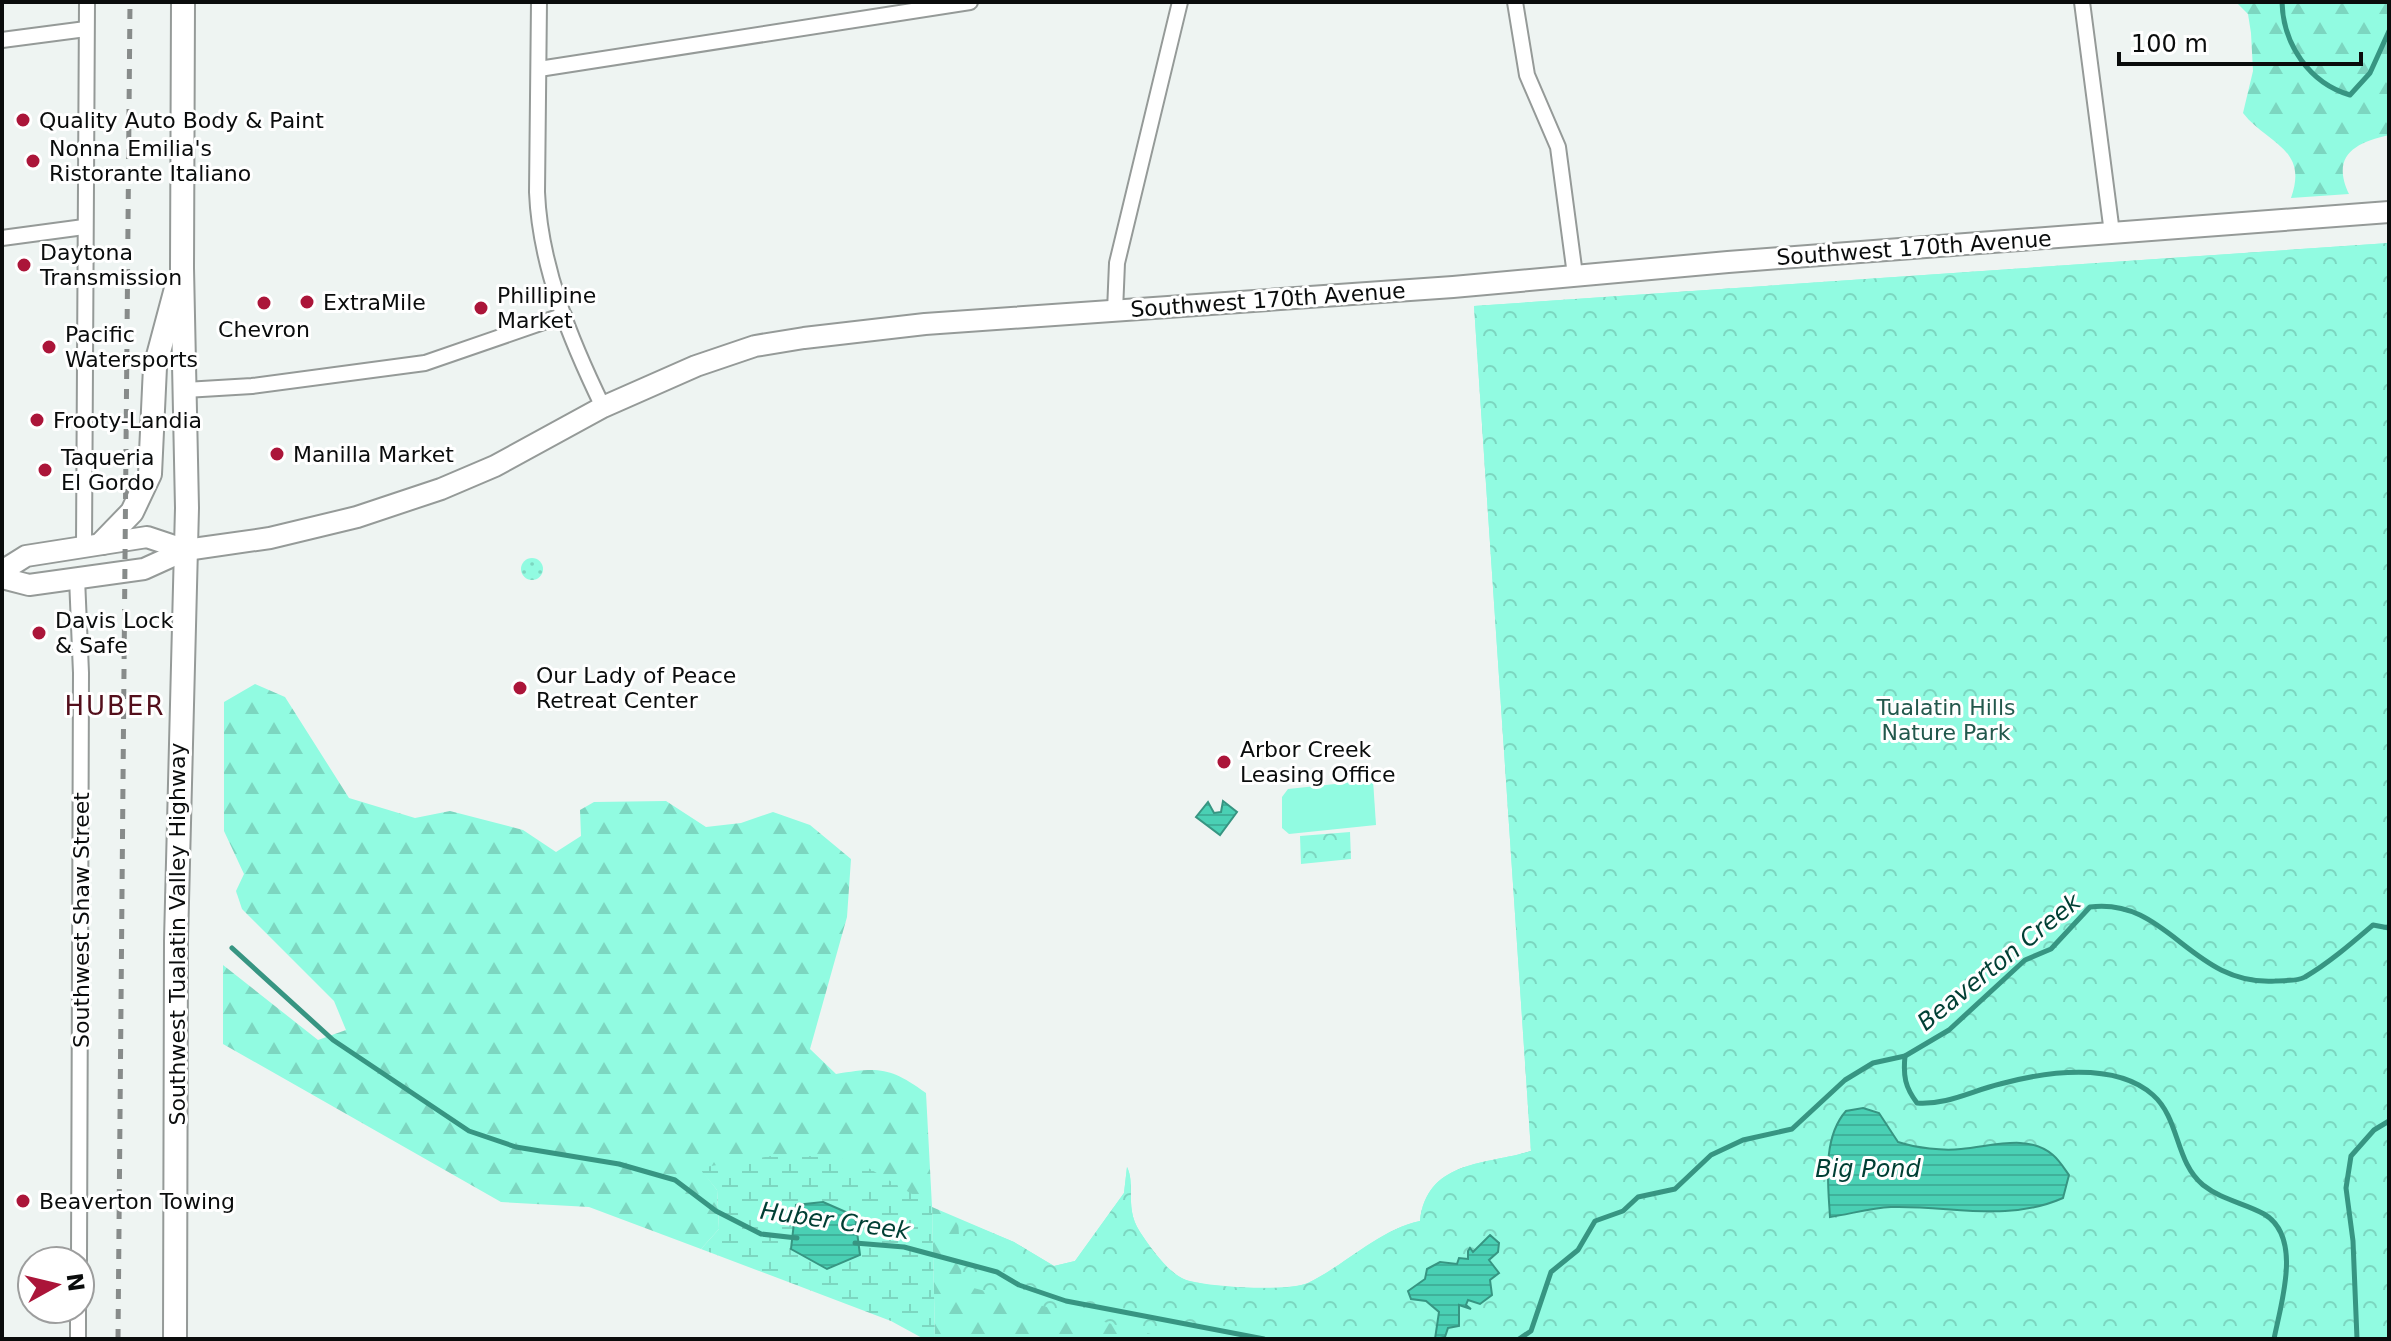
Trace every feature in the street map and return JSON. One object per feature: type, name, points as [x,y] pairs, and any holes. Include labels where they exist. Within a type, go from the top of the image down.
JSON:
[{"type":"main road","name":"Southwest Tualatin Valley Highway","points":[[175,1339],[176,893],[186,550],[182,268],[183,2]]},
{"type":"main road","name":"Southwest 170th Avenue","points":[[2,578],[29,585],[144,569],[186,550],[306,530],[399,504],[495,466],[603,407],[698,365],[775,342],[914,325],[2389,212]]},
{"type":"main road","points":[[93,544],[132,512],[150,474],[155,367],[182,268]]},
{"type":"main road","name":"Southwest 170th Avenue","points":[[2,571],[26,556],[147,537],[186,550]]},
{"type":"street","points":[[87,2],[84,227],[93,544]]},
{"type":"street","points":[[539,2],[537,207],[545,253],[564,315],[603,407]]},
{"type":"street","points":[[539,69],[970,2]]},
{"type":"street","points":[[1115,311],[1117,263],[1180,2]]},
{"type":"street","points":[[1515,2],[1527,75],[1558,147],[1575,275]]},
{"type":"street","points":[[2082,2],[2112,233]]},
{"type":"street","points":[[2,40],[86,29]]},
{"type":"street","points":[[2,238],[84,227]]},
{"type":"street","points":[[185,390],[252,386],[425,363],[564,315]]},
{"type":"street","name":"Southwest Shaw Street","points":[[77,578],[81,660],[79,1245]]},
{"type":"green space","points":[[2236,2],[2389,2],[2389,135],[2365,142],[2349,153],[2343,170],[2349,194],[2291,198],[2295,181],[2290,157],[2243,113],[2253,71],[2251,33],[2248,14]]},
{"type":"green space","name":"Tualatin Hills Nature Park","points":[[2389,243],[2389,1339],[935,1339],[932,1207],[1014,1242],[1054,1266],[1075,1261],[1124,1193],[1127,1167],[1135,1223],[1154,1252],[1180,1277],[1212,1285],[1248,1288],[1298,1286],[1322,1275],[1391,1232],[1420,1221],[1425,1201],[1434,1186],[1446,1176],[1478,1163],[1531,1151],[1474,306]]},
{"type":"green space","name":"Tualatin Hills Nature Park","points":[[2389,243],[2389,1339],[1170,1339],[962,1285],[958,1219],[1014,1242],[1054,1266],[1075,1261],[1124,1193],[1127,1167],[1135,1223],[1160,1259],[1179,1277],[1229,1287],[1298,1286],[1322,1275],[1390,1232],[1420,1221],[1425,1201],[1434,1186],[1446,1176],[1478,1163],[1531,1151],[1474,306]]},
{"type":"green space","points":[[532,558],[540,561],[543,569],[540,577],[532,580],[524,577],[521,569],[524,561]]},
{"type":"green space","points":[[255,684],[285,697],[349,798],[415,818],[450,811],[523,830],[556,852],[581,836],[580,810],[594,802],[666,801],[706,827],[741,823],[773,812],[810,825],[851,859],[847,917],[810,1049],[836,1074],[884,1071],[903,1078],[926,1093],[932,1207],[700,1168],[717,1190],[719,1229],[701,1249],[589,1207],[501,1202],[223,1044],[223,965],[318,1040],[346,1030],[334,1001],[242,909],[236,891],[244,874],[224,831],[224,702]]},
{"type":"green space","points":[[1373,780],[1376,825],[1289,834],[1282,828],[1282,797],[1288,789]]},
{"type":"green space","points":[[1350,832],[1351,859],[1301,864],[1300,836]]},
{"type":"green space","points":[[784,1154],[855,1160],[932,1206],[935,1339],[924,1339],[891,1321],[701,1249],[719,1229],[717,1190],[699,1168]]},
{"type":"water","points":[[1223,801],[1237,812],[1220,835],[1196,817],[1208,802],[1214,813],[1221,812]]},
{"type":"water","name":"Big Pond","points":[[1863,1108],[1879,1113],[1898,1142],[1913,1146],[1954,1150],[2020,1143],[2043,1148],[2055,1157],[2069,1175],[2063,1198],[2020,1210],[1891,1207],[1830,1217],[1828,1161],[1833,1134],[1846,1111]]},
{"type":"water","points":[[823,1202],[855,1216],[860,1255],[827,1269],[791,1249],[796,1205]]},
{"type":"water","points":[[1490,1235],[1499,1243],[1498,1252],[1489,1260],[1499,1273],[1490,1280],[1492,1295],[1480,1304],[1468,1300],[1466,1305],[1471,1309],[1459,1305],[1459,1326],[1448,1328],[1445,1337],[1435,1339],[1439,1312],[1426,1301],[1411,1299],[1408,1291],[1425,1279],[1427,1269],[1440,1262],[1457,1264],[1459,1258],[1468,1259],[1470,1248],[1473,1252]]},
{"type":"waterway","name":"Beaverton Creek","points":[[2282,2],[2287,33],[2301,60],[2322,81],[2350,95],[2370,73],[2389,31]]},
{"type":"waterway","name":"Beaverton Creek","points":[[1519,1339],[1531,1331],[1551,1272],[1578,1250],[1595,1221],[1623,1211],[1638,1197],[1675,1189],[1711,1155],[1743,1140],[1792,1129],[1845,1080],[1873,1063],[1905,1056],[1949,1030],[2025,960],[2051,949],[2090,907],[2117,908],[2140,915],[2200,957],[2246,979],[2275,981],[2305,977],[2373,925],[2389,928]]},
{"type":"waterway","name":"Huber Creek","points":[[232,948],[333,1040],[469,1131],[516,1147],[619,1164],[675,1180],[716,1211],[761,1234],[797,1238]]},
{"type":"waterway","points":[[1905,1056],[1906,1081],[1917,1103],[1949,1100],[2037,1076],[2079,1072],[2119,1077],[2153,1095],[2168,1116],[2194,1176],[2218,1194],[2264,1214],[2276,1224],[2283,1238],[2286,1272],[2274,1339]]},
{"type":"waterway","points":[[2357,1339],[2353,1241],[2346,1188],[2351,1156],[2374,1130],[2389,1121]]},
{"type":"waterway","name":"Huber Creek","points":[[855,1243],[904,1247],[997,1272],[1019,1285],[1066,1301],[1264,1339]]},
{"type":"railway","points":[[118,1339],[130,2]]},
{"type":"place","name":"Quality Auto Body & Paint","points":[[23,120]]},
{"type":"place","name":"Nonna Emilia's Ristorante Italiano","points":[[33,161]]},
{"type":"place","name":"Daytona Transmission","points":[[24,265]]},
{"type":"place","name":"ExtraMile","points":[[307,302]]},
{"type":"place","name":"Chevron","points":[[264,303]]},
{"type":"place","name":"Phillipine Market","points":[[481,308]]},
{"type":"place","name":"Pacific Watersports","points":[[49,347]]},
{"type":"place","name":"Frooty-Landia","points":[[37,420]]},
{"type":"place","name":"Manilla Market","points":[[277,454]]},
{"type":"place","name":"Taqueria El Gordo","points":[[45,470]]},
{"type":"place","name":"Davis Lock & Safe","points":[[39,633]]},
{"type":"place","name":"Our Lady of Peace Retreat Center","points":[[520,688]]},
{"type":"place","name":"Arbor Creek Leasing Office","points":[[1224,762]]},
{"type":"place","name":"Beaverton Towing","points":[[23,1201]]},
{"type":"district","name":"HUBER","points":[[115,706]]}]
